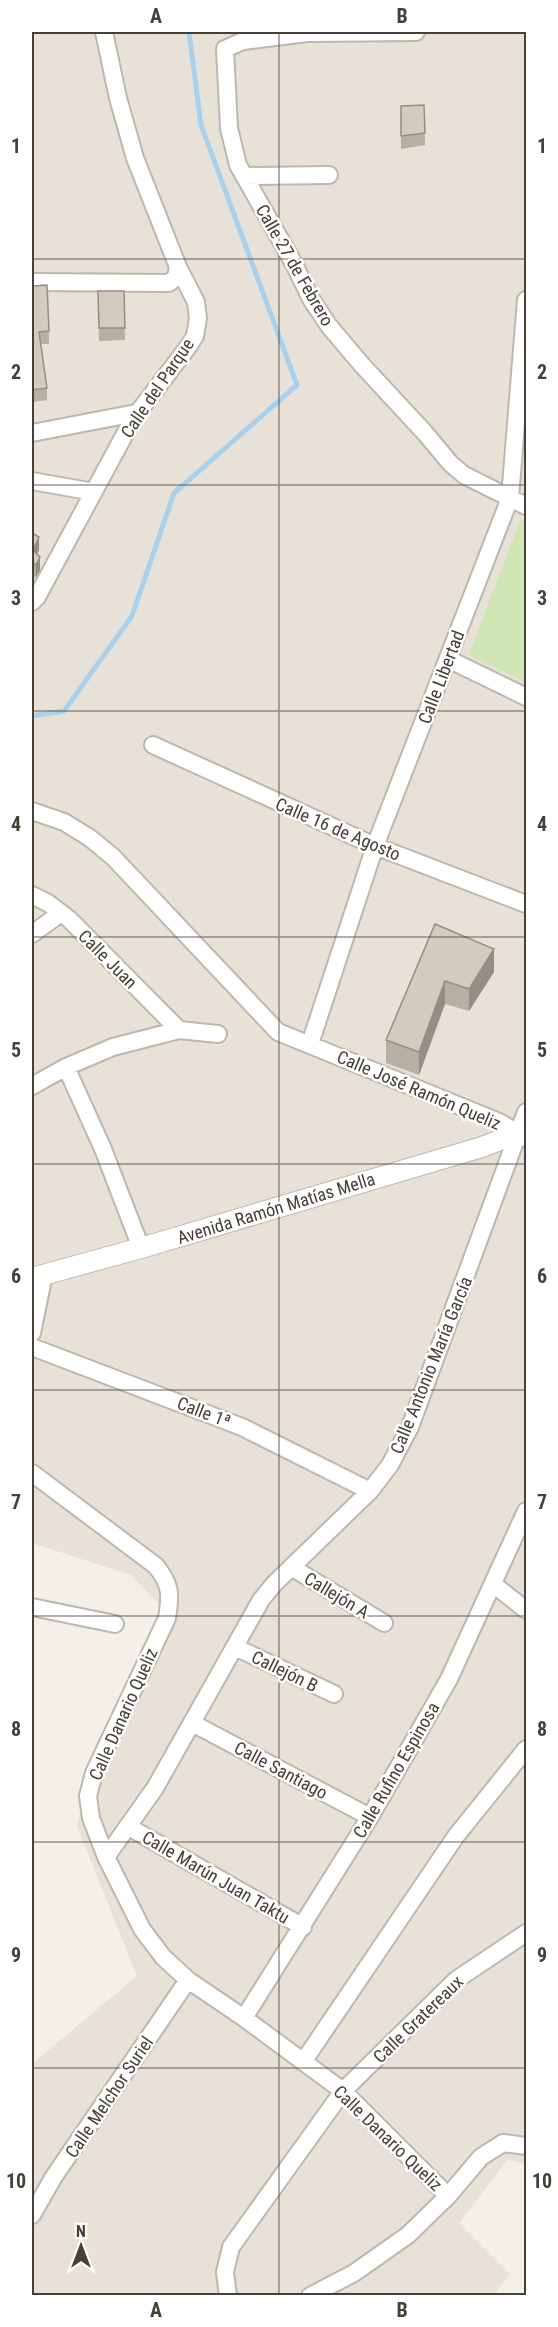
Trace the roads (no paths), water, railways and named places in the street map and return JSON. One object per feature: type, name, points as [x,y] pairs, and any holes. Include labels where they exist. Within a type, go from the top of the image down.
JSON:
[{"type":"street","name":"Calle del Parque","points":[[34,599],[136,413],[195,336],[198,318],[196,302],[178,267],[135,158],[118,98],[104,32]]},
{"type":"street","points":[[307,32],[416,32]]},
{"type":"street","name":"Calle 27 de Febrero","points":[[307,32],[243,41],[225,49],[229,128],[233,149],[244,176],[293,262],[311,299],[329,326],[362,365],[426,433],[450,464],[464,475],[526,506]]},
{"type":"street","points":[[244,176],[329,175]]},
{"type":"street","points":[[32,282],[169,283],[176,277],[178,267]]},
{"type":"street","name":"Calle Libertad","points":[[310,1044],[375,846],[510,498],[526,300]]},
{"type":"street","points":[[32,434],[136,413]]},
{"type":"street","points":[[32,481],[94,492]]},
{"type":"street","points":[[448,659],[526,697]]},
{"type":"street","name":"Calle 16 de Agosto","points":[[153,745],[375,846],[526,904]]},
{"type":"street","name":"Calle José Ramón Queliz","points":[[32,811],[64,822],[90,838],[113,857],[278,1032],[499,1122],[522,1134]]},
{"type":"street","name":"Calle Juan","points":[[32,895],[61,913],[179,1030]]},
{"type":"street","points":[[32,934],[61,913]]},
{"type":"street","points":[[32,1086],[66,1067],[113,1047],[179,1030],[218,1034]]},
{"type":"street","points":[[66,1067],[103,1149],[141,1248]]},
{"type":"street","name":"Calle Antonio María García","points":[[106,1857],[155,1788],[261,1600],[291,1567],[370,1491],[390,1465],[410,1427],[522,1134],[526,1112]]},
{"type":"street","name":"Avenida Ramón Matías Mella","points":[[38,1276],[141,1248],[522,1134]]},
{"type":"street","points":[[32,1333],[38,1276]]},
{"type":"street","name":"Calle 1ª","points":[[32,1347],[242,1427],[370,1491]]},
{"type":"street","name":"Calle Danario Queliz","points":[[32,1473],[156,1566],[166,1578],[170,1594],[167,1617],[94,1773],[88,1796],[91,1818],[106,1857],[142,1929],[163,1958],[188,1980],[344,2091],[448,2196]]},
{"type":"street","name":"Calle Rufino Espinosa","points":[[244,2018],[370,1817],[449,1679],[526,1511]]},
{"type":"street","name":"Callejón A","points":[[291,1567],[384,1623]]},
{"type":"street","points":[[493,1584],[526,1610]]},
{"type":"street","points":[[32,1607],[115,1624]]},
{"type":"street","name":"Callejón B","points":[[235,1647],[334,1694]]},
{"type":"street","name":"Calle Santiago","points":[[192,1723],[370,1817]]},
{"type":"street","points":[[303,2062],[456,1836],[526,1749]]},
{"type":"street","name":"Calle Marún Juan Taktu","points":[[129,1827],[303,1927]]},
{"type":"street","name":"Calle Gratereaux","points":[[228,2295],[225,2272],[231,2247],[344,2091],[456,1980],[526,1933]]},
{"type":"street","name":"Calle Melchor Suriel","points":[[32,2215],[53,2178],[188,1980]]},
{"type":"street","points":[[310,2295],[354,2274],[408,2235],[448,2196],[481,2157],[503,2143],[526,2146]]},
{"type":"waterway","points":[[32,716],[64,711],[132,616],[174,493],[297,385],[201,125],[189,32]]}]
